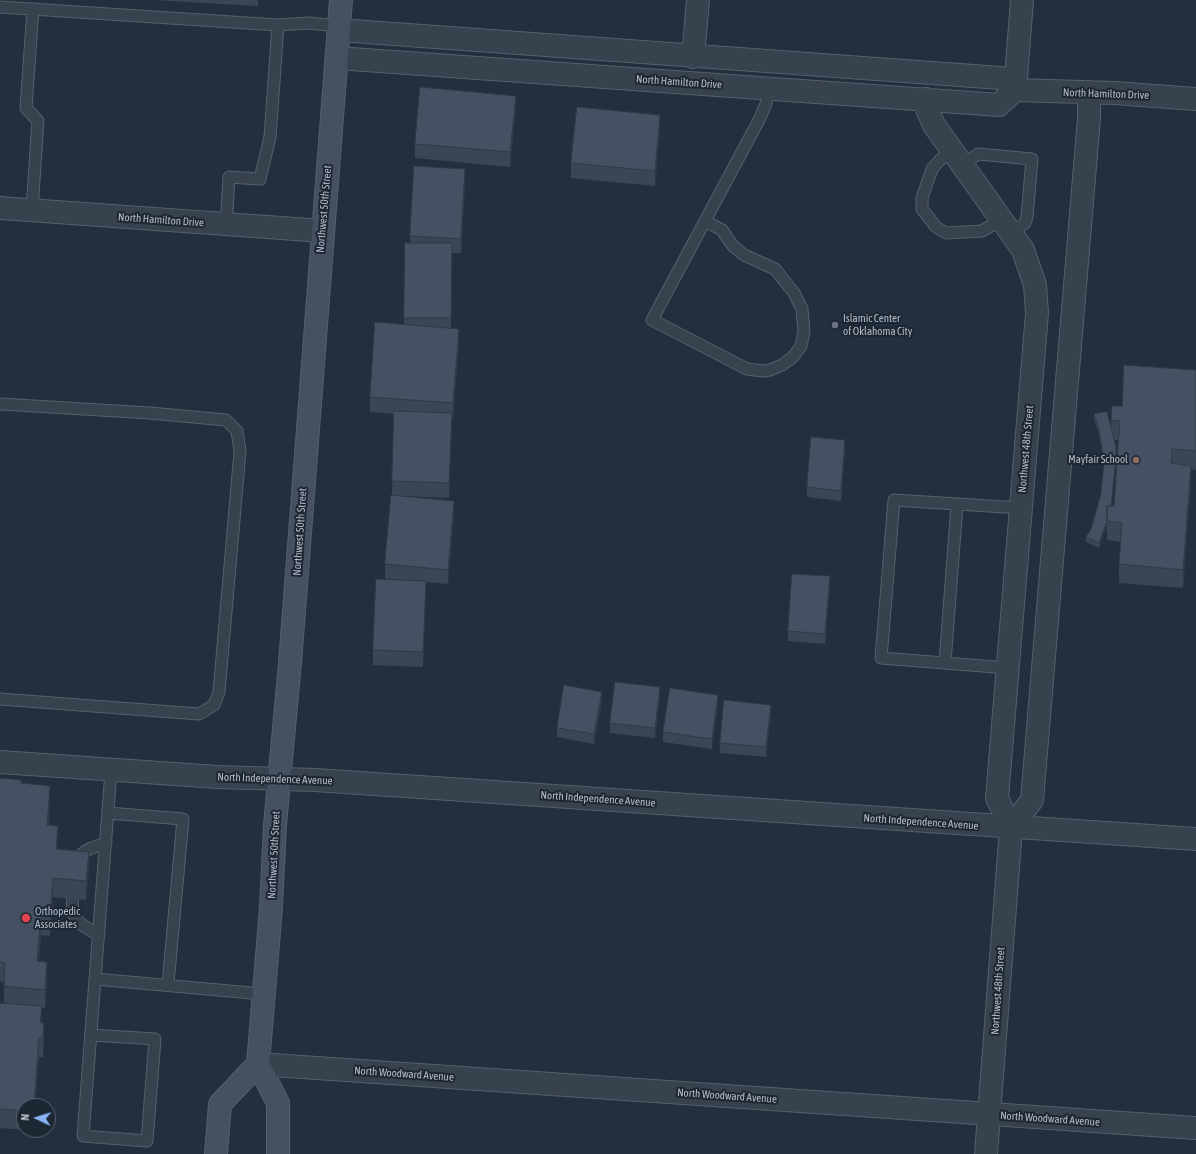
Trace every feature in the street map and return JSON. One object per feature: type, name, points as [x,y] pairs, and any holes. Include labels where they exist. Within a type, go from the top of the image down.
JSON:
[{"type":"main road","name":"Northwest 50th Street","points":[[258,1064],[341,0]]},
{"type":"main road","points":[[216,1154],[220,1104],[258,1064],[278,1103],[278,1154]]},
{"type":"street","points":[[693,57],[698,0]]},
{"type":"street","points":[[1016,90],[1022,0]]},
{"type":"street","points":[[339,28],[693,57],[1001,78],[1016,90]]},
{"type":"street","name":"North Hamilton Drive","points":[[337,58],[999,105],[1016,90],[1089,92],[1196,99]]},
{"type":"street","points":[[769,88],[771,62]]},
{"type":"street","points":[[1011,828],[1032,800],[1089,126],[1089,92]]},
{"type":"street","name":"Northwest 48th Street","points":[[926,99],[929,116],[1023,250],[1035,285],[1037,308],[997,798],[1011,828],[986,1154]]},
{"type":"street","name":"North Hamilton Drive","points":[[0,208],[322,231]]},
{"type":"street","name":"North Independence Avenue","points":[[0,762],[111,771],[279,780],[323,780],[1011,828],[1196,839]]},
{"type":"street","name":"North Woodward Avenue","points":[[258,1064],[1196,1128]]},
{"type":"lane","points":[[0,7],[278,25],[308,23],[339,28]]},
{"type":"lane","points":[[32,210],[38,121],[26,108],[33,9]]},
{"type":"lane","points":[[226,225],[229,177],[260,179],[270,136],[278,25]]},
{"type":"lane","points":[[705,220],[722,230],[733,246],[744,255],[775,269],[800,303],[804,324],[803,339],[793,357],[782,365],[763,371],[747,369],[652,320],[705,220],[759,120],[766,104],[769,88]]},
{"type":"lane","points":[[978,154],[1032,158],[1026,217],[1024,223],[1006,227],[982,231],[946,233],[936,227],[922,209],[922,198],[932,169],[940,160],[978,154]]},
{"type":"lane","points":[[0,404],[150,413],[226,420],[237,431],[240,451],[219,692],[214,705],[199,714],[0,699]]},
{"type":"lane","points":[[1008,668],[881,658],[887,579],[894,500],[1021,508]]},
{"type":"lane","points":[[945,662],[957,505]]},
{"type":"lane","points":[[91,1034],[155,1039],[146,1141],[83,1136],[111,771]]},
{"type":"lane","points":[[108,813],[182,819],[168,984]]},
{"type":"lane","points":[[99,935],[83,927],[75,919],[72,910],[75,863],[78,857],[89,848],[106,843]]},
{"type":"lane","points":[[95,979],[168,984],[208,990],[264,994]]},
{"type":"building","points":[[420,87],[516,96],[510,152],[415,144]]},
{"type":"building","points":[[577,107],[660,115],[655,171],[571,163]]},
{"type":"building","points":[[414,166],[465,169],[461,239],[410,236]]},
{"type":"building","points":[[405,243],[452,243],[451,318],[404,318]]},
{"type":"building","points":[[375,322],[459,329],[453,403],[370,397]]},
{"type":"building","points":[[1124,365],[1196,370],[1196,451],[1172,449],[1171,463],[1191,466],[1183,570],[1119,564],[1122,523],[1107,521],[1107,506],[1114,506],[1120,421],[1111,420],[1112,406],[1122,406]]},
{"type":"building","points":[[394,411],[452,413],[449,483],[392,481]]},
{"type":"building","points":[[1107,412],[1116,447],[1116,458],[1111,506],[1107,506],[1107,521],[1099,543],[1086,537],[1091,529],[1101,494],[1104,462],[1099,429],[1094,414]]},
{"type":"building","points":[[811,437],[845,440],[841,491],[807,487]]},
{"type":"building","points":[[391,495],[454,501],[448,570],[385,564]]},
{"type":"building","points":[[792,574],[830,576],[825,634],[788,631]]},
{"type":"building","points":[[376,579],[426,581],[423,652],[373,650]]},
{"type":"building","points":[[615,682],[660,687],[655,728],[610,723]]},
{"type":"building","points":[[564,685],[602,692],[594,734],[557,728]]},
{"type":"building","points":[[670,688],[718,695],[712,739],[663,732]]},
{"type":"building","points":[[724,700],[771,705],[766,747],[720,743]]},
{"type":"building","name":"Orthopedic Associates","points":[[0,778],[21,780],[21,783],[50,786],[47,825],[58,826],[56,849],[89,852],[86,881],[53,878],[50,917],[41,916],[37,961],[47,962],[45,990],[4,986],[5,963],[0,962]]},
{"type":"building","points":[[0,1003],[42,1006],[40,1023],[44,1023],[43,1038],[39,1038],[35,1098],[16,1098],[16,1110],[0,1109]]},
{"type":"place","name":"Islamic Center of Oklahoma City","points":[[835,325]]},
{"type":"place","name":"Mayfair School","points":[[1136,460]]},
{"type":"place","name":"Orthopedic Associates","points":[[26,918]]}]
